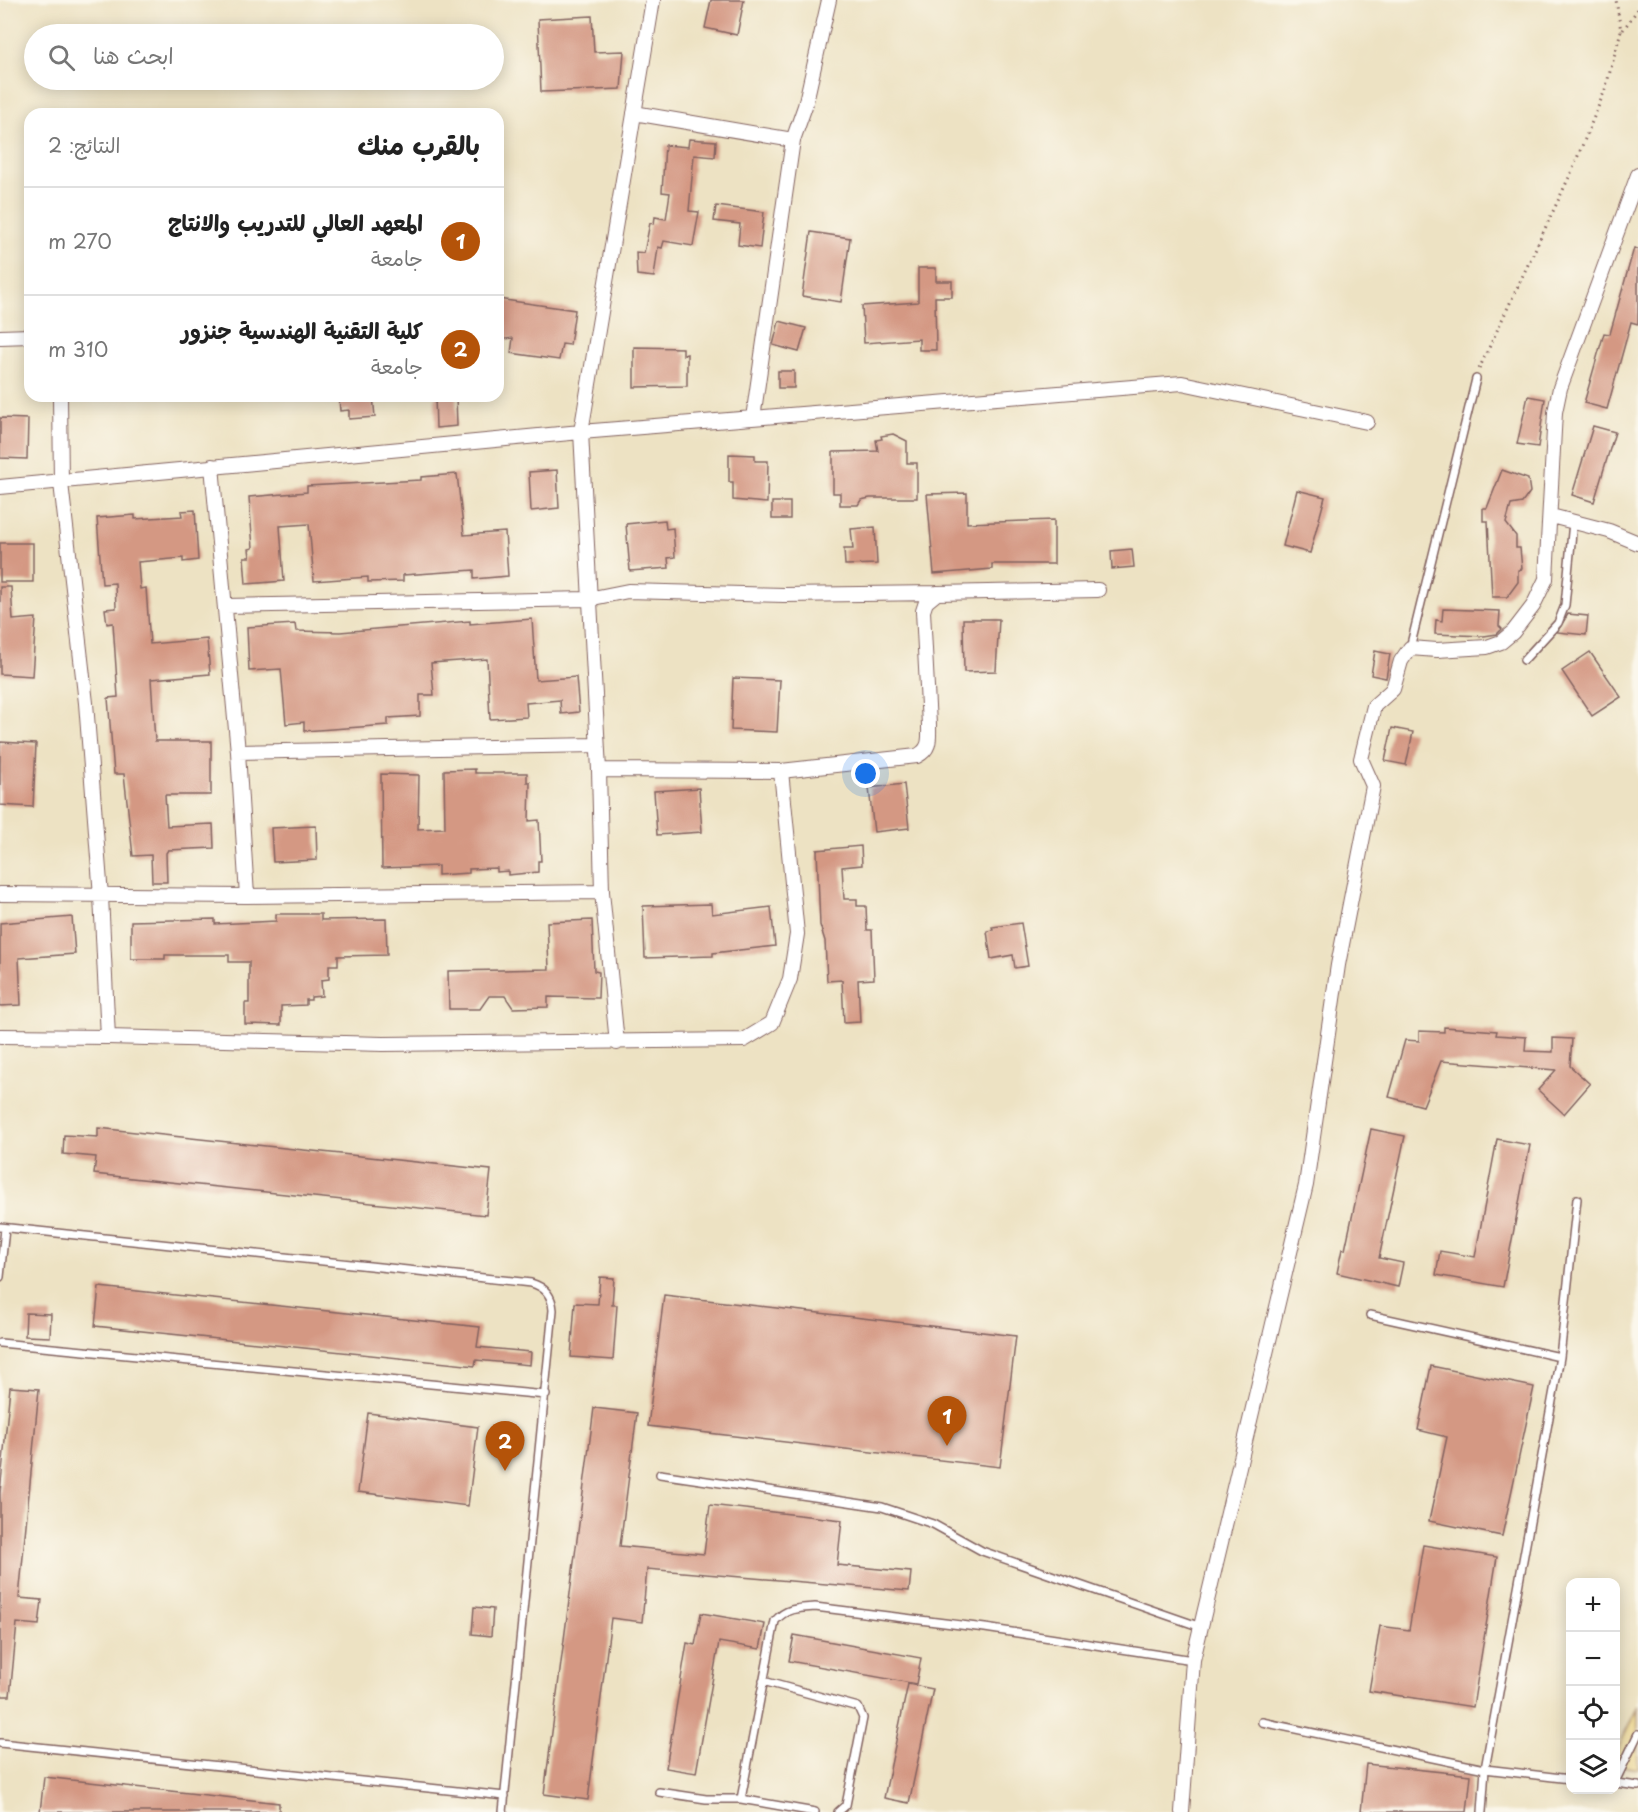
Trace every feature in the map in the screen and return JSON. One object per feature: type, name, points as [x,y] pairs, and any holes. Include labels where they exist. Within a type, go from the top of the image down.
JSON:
[{"type":"street","points":[[617,1043],[602,892],[599,770],[580,432],[653,0]]},
{"type":"street","points":[[753,418],[793,140],[805,106],[829,0]]},
{"type":"street","points":[[634,113],[793,140]]},
{"type":"street","points":[[1182,1812],[1193,1660],[1306,1185],[1338,965],[1373,786],[1361,759],[1374,706],[1393,689],[1401,661],[1410,648],[1486,647],[1501,642],[1513,632],[1533,606],[1546,579],[1555,412],[1560,388],[1638,175]]},
{"type":"street","points":[[0,337],[24,336]]},
{"type":"street","points":[[0,487],[580,432],[1182,383],[1367,422]]},
{"type":"street","points":[[60,402],[61,483],[86,703],[101,896],[108,1037]]},
{"type":"street","points":[[212,466],[238,752],[247,896]]},
{"type":"street","points":[[1551,516],[1609,531],[1638,543]]},
{"type":"street","points":[[226,606],[588,599],[628,591],[784,595],[1098,590]]},
{"type":"street","points":[[599,770],[781,771],[917,756],[926,752],[929,744],[929,725],[923,611],[926,602],[938,593]]},
{"type":"street","points":[[238,752],[596,745]]},
{"type":"street","points":[[0,1036],[383,1044],[744,1040],[772,1023],[790,979],[797,934],[781,771]]},
{"type":"street","points":[[0,894],[247,896],[602,892]]},
{"type":"lane","points":[[1410,648],[1476,379]]},
{"type":"lane","points":[[1524,660],[1558,623],[1565,605],[1573,522]]},
{"type":"lane","points":[[1482,1812],[1485,1770],[1560,1357],[1577,1199]]},
{"type":"lane","points":[[0,1277],[3,1227],[538,1285],[550,1295],[553,1310],[546,1395],[503,1812]]},
{"type":"lane","points":[[1370,1315],[1560,1357]]},
{"type":"lane","points":[[0,1343],[546,1395]]},
{"type":"lane","points":[[660,1474],[882,1507],[933,1524],[982,1551],[1201,1627]]},
{"type":"lane","points":[[741,1799],[775,1621],[788,1610],[815,1606],[985,1628],[1193,1660]]},
{"type":"lane","points":[[763,1681],[858,1707],[862,1718],[846,1805],[838,1812]]},
{"type":"lane","points":[[1262,1722],[1485,1770],[1566,1779]]},
{"type":"lane","points":[[1620,1773],[1638,1734]]},
{"type":"lane","points":[[0,1743],[505,1796]]},
{"type":"lane","points":[[1620,1783],[1638,1786]]},
{"type":"lane","points":[[659,1792],[706,1799],[741,1799],[815,1812]]},
{"type":"path","points":[[1617,0],[1621,32]]},
{"type":"path","points":[[1476,379],[1486,350],[1584,142],[1605,90],[1621,32],[1638,9]]},
{"type":"sand","points":[[1638,1706],[1638,1769],[1620,1766],[1620,1744]]},
{"type":"building","points":[[711,0],[744,0],[737,35],[705,28]]},
{"type":"building","points":[[592,16],[594,52],[624,51],[621,89],[541,92],[538,19]]},
{"type":"building","points":[[689,139],[716,141],[715,157],[694,155],[689,211],[699,212],[693,246],[664,241],[662,248],[658,247],[654,277],[637,275],[636,252],[644,253],[650,223],[654,224],[655,217],[666,219],[670,193],[662,192],[665,145],[688,147]]},
{"type":"building","points":[[716,206],[764,212],[760,248],[738,245],[740,224],[714,221]]},
{"type":"building","points":[[811,232],[850,238],[841,302],[802,296]]},
{"type":"building","points":[[1634,248],[1638,249],[1638,324],[1631,322],[1607,409],[1584,403],[1604,333],[1610,334]]},
{"type":"building","points":[[918,268],[936,268],[936,281],[952,281],[952,297],[935,297],[936,350],[919,350],[919,339],[864,343],[862,306],[918,302]]},
{"type":"building","points":[[504,300],[575,310],[570,345],[562,344],[559,360],[511,353],[513,338],[504,339]]},
{"type":"building","points":[[779,321],[806,328],[799,352],[773,345]]},
{"type":"building","points":[[634,347],[683,348],[683,355],[687,354],[687,386],[634,387]]},
{"type":"building","points":[[778,371],[794,371],[794,388],[778,388]]},
{"type":"building","points":[[1528,396],[1545,399],[1538,447],[1517,444]]},
{"type":"building","points":[[339,402],[374,402],[375,417],[349,419],[349,410],[340,411]]},
{"type":"building","points":[[435,402],[456,402],[457,426],[436,428]]},
{"type":"building","points":[[0,418],[28,419],[27,459],[0,458]]},
{"type":"building","points":[[1593,426],[1615,432],[1594,502],[1572,495]]},
{"type":"building","points":[[893,434],[907,441],[907,463],[917,463],[917,498],[870,498],[861,500],[858,505],[840,505],[840,493],[833,493],[833,452],[878,451],[876,440],[882,439],[881,436]]},
{"type":"building","points":[[729,454],[755,455],[755,461],[768,461],[767,503],[733,500],[733,482],[729,482]]},
{"type":"building","points":[[557,470],[559,508],[531,511],[529,472]]},
{"type":"building","points":[[1502,470],[1528,479],[1530,492],[1522,503],[1511,505],[1506,523],[1516,536],[1516,548],[1520,548],[1522,569],[1518,570],[1518,582],[1507,597],[1492,597],[1488,521],[1483,521],[1483,508],[1487,508]]},
{"type":"building","points":[[457,474],[464,535],[505,532],[508,576],[474,579],[474,570],[403,575],[403,581],[368,582],[368,577],[314,581],[309,524],[280,526],[284,581],[246,584],[244,557],[250,557],[249,549],[253,548],[249,497],[307,492],[307,486],[421,480],[421,477]]},
{"type":"building","points":[[1297,490],[1325,497],[1310,553],[1283,546]]},
{"type":"building","points":[[967,493],[967,523],[1054,520],[1054,564],[992,564],[992,569],[934,574],[927,494]]},
{"type":"building","points":[[772,502],[790,502],[790,519],[772,519]]},
{"type":"building","points":[[195,510],[198,560],[183,562],[183,558],[138,562],[140,589],[146,588],[150,644],[207,639],[210,674],[151,679],[155,741],[211,741],[211,795],[165,795],[167,826],[213,824],[214,848],[168,850],[166,853],[167,882],[152,882],[151,855],[133,856],[124,774],[114,774],[108,698],[118,697],[113,623],[107,624],[105,609],[116,608],[115,583],[102,584],[97,518],[135,515],[135,519],[182,516],[181,511]]},
{"type":"building","points":[[665,520],[666,529],[673,528],[675,557],[668,558],[669,568],[630,571],[626,524]]},
{"type":"building","points":[[875,527],[877,564],[845,565],[844,549],[853,549],[851,529]]},
{"type":"building","points":[[0,543],[33,543],[33,582],[0,582]]},
{"type":"building","points":[[1132,549],[1134,567],[1112,569],[1111,551]]},
{"type":"building","points":[[0,587],[11,587],[13,620],[36,618],[32,676],[0,674]]},
{"type":"building","points":[[1443,609],[1500,611],[1499,626],[1502,629],[1497,634],[1484,636],[1435,634],[1436,620],[1442,621]]},
{"type":"building","points":[[1568,614],[1588,616],[1586,635],[1557,632]]},
{"type":"building","points":[[532,619],[536,680],[576,677],[579,712],[561,714],[560,700],[526,703],[527,717],[490,719],[487,659],[431,663],[434,695],[420,695],[420,716],[388,718],[388,725],[304,731],[304,722],[286,724],[281,669],[249,671],[247,627],[295,624],[296,631],[340,632],[470,621],[470,624]]},
{"type":"building","points":[[963,619],[999,619],[996,671],[964,672]]},
{"type":"building","points":[[1375,651],[1390,654],[1386,678],[1371,675]]},
{"type":"building","points":[[1590,652],[1621,697],[1592,716],[1562,671]]},
{"type":"building","points":[[733,678],[780,680],[777,732],[731,730]]},
{"type":"building","points":[[1392,728],[1413,732],[1406,765],[1385,761]]},
{"type":"building","points":[[0,742],[36,744],[33,807],[0,805]]},
{"type":"building","points":[[475,769],[475,773],[527,773],[527,782],[530,782],[529,821],[539,820],[541,861],[538,861],[538,872],[508,875],[508,871],[497,872],[497,868],[469,869],[469,873],[438,875],[438,866],[382,868],[381,774],[419,775],[418,829],[445,828],[444,770]]},
{"type":"building","points":[[904,784],[909,828],[874,832],[869,788]]},
{"type":"building","points":[[699,788],[702,832],[657,835],[654,791]]},
{"type":"building","points":[[316,826],[317,860],[273,862],[271,828]]},
{"type":"building","points":[[861,846],[862,865],[842,867],[844,899],[857,899],[857,906],[866,906],[867,930],[872,930],[874,979],[858,980],[860,1022],[844,1023],[842,980],[827,981],[825,941],[820,925],[817,850]]},
{"type":"building","points":[[711,904],[712,914],[771,907],[775,946],[713,953],[713,956],[645,958],[643,906]]},
{"type":"building","points":[[276,914],[321,914],[321,920],[386,919],[387,955],[338,956],[338,965],[329,965],[329,979],[321,980],[322,996],[311,997],[311,1000],[306,1000],[306,1005],[281,1006],[281,1025],[245,1024],[245,1003],[249,1003],[249,962],[229,962],[229,955],[165,955],[165,959],[131,959],[131,921],[215,919],[215,924],[276,921]]},
{"type":"building","points":[[72,917],[75,954],[19,958],[21,1005],[0,1006],[0,923]]},
{"type":"building","points":[[592,920],[594,971],[599,972],[598,998],[548,997],[548,1007],[513,1008],[505,996],[489,996],[480,1009],[449,1009],[448,971],[549,969],[547,922]]},
{"type":"building","points":[[1021,923],[1028,966],[1015,968],[1013,955],[991,959],[987,931],[993,930],[992,927]]},
{"type":"building","points":[[1444,1027],[1497,1031],[1496,1035],[1526,1037],[1525,1051],[1553,1052],[1553,1038],[1572,1039],[1570,1066],[1590,1084],[1564,1114],[1538,1090],[1556,1070],[1441,1061],[1423,1106],[1389,1097],[1405,1040],[1419,1041],[1419,1031],[1444,1032]]},
{"type":"building","points":[[98,1128],[491,1170],[486,1215],[94,1174],[96,1157],[63,1154],[64,1135],[98,1137]]},
{"type":"building","points":[[1371,1129],[1405,1136],[1379,1258],[1403,1263],[1398,1287],[1337,1273],[1342,1249],[1345,1250]]},
{"type":"building","points":[[1497,1139],[1530,1145],[1503,1287],[1436,1275],[1440,1251],[1475,1257]]},
{"type":"building","points":[[600,1277],[614,1278],[612,1305],[617,1305],[613,1360],[571,1357],[575,1303],[598,1304]]},
{"type":"building","points":[[99,1287],[480,1327],[477,1347],[531,1352],[530,1365],[476,1360],[475,1366],[95,1326]]},
{"type":"building","points":[[664,1295],[1016,1336],[1000,1467],[648,1426]]},
{"type":"building","points":[[26,1313],[51,1314],[50,1337],[25,1336]]},
{"type":"building","points":[[1431,1366],[1534,1387],[1502,1536],[1429,1521],[1447,1437],[1418,1430]]},
{"type":"building","points":[[10,1387],[39,1389],[19,1598],[42,1600],[39,1625],[17,1623],[10,1696],[0,1696],[0,1493]]},
{"type":"building","points":[[594,1408],[637,1413],[620,1546],[704,1554],[710,1505],[842,1520],[837,1565],[911,1572],[909,1591],[647,1569],[642,1622],[611,1618],[588,1800],[544,1794]]},
{"type":"building","points":[[368,1413],[478,1427],[468,1506],[358,1492]]},
{"type":"building","points":[[1423,1545],[1497,1557],[1473,1707],[1369,1691],[1380,1626],[1409,1630]]},
{"type":"building","points":[[474,1607],[493,1609],[491,1636],[472,1634]]},
{"type":"building","points":[[701,1613],[765,1624],[760,1649],[719,1642],[696,1773],[666,1768],[687,1643],[695,1645]]},
{"type":"building","points":[[794,1635],[921,1658],[916,1684],[789,1661]]},
{"type":"building","points":[[908,1684],[933,1689],[909,1803],[884,1798]]},
{"type":"building","points":[[1366,1764],[1471,1775],[1467,1812],[1361,1812]]},
{"type":"building","points":[[44,1777],[279,1803],[279,1812],[40,1812]]},
{"type":"place","name":"المعهد العالي للتدريب والانتاج","points":[[947,1446]]},
{"type":"place","name":"كلية التقنية الهندسية جنزور","points":[[505,1471]]}]
